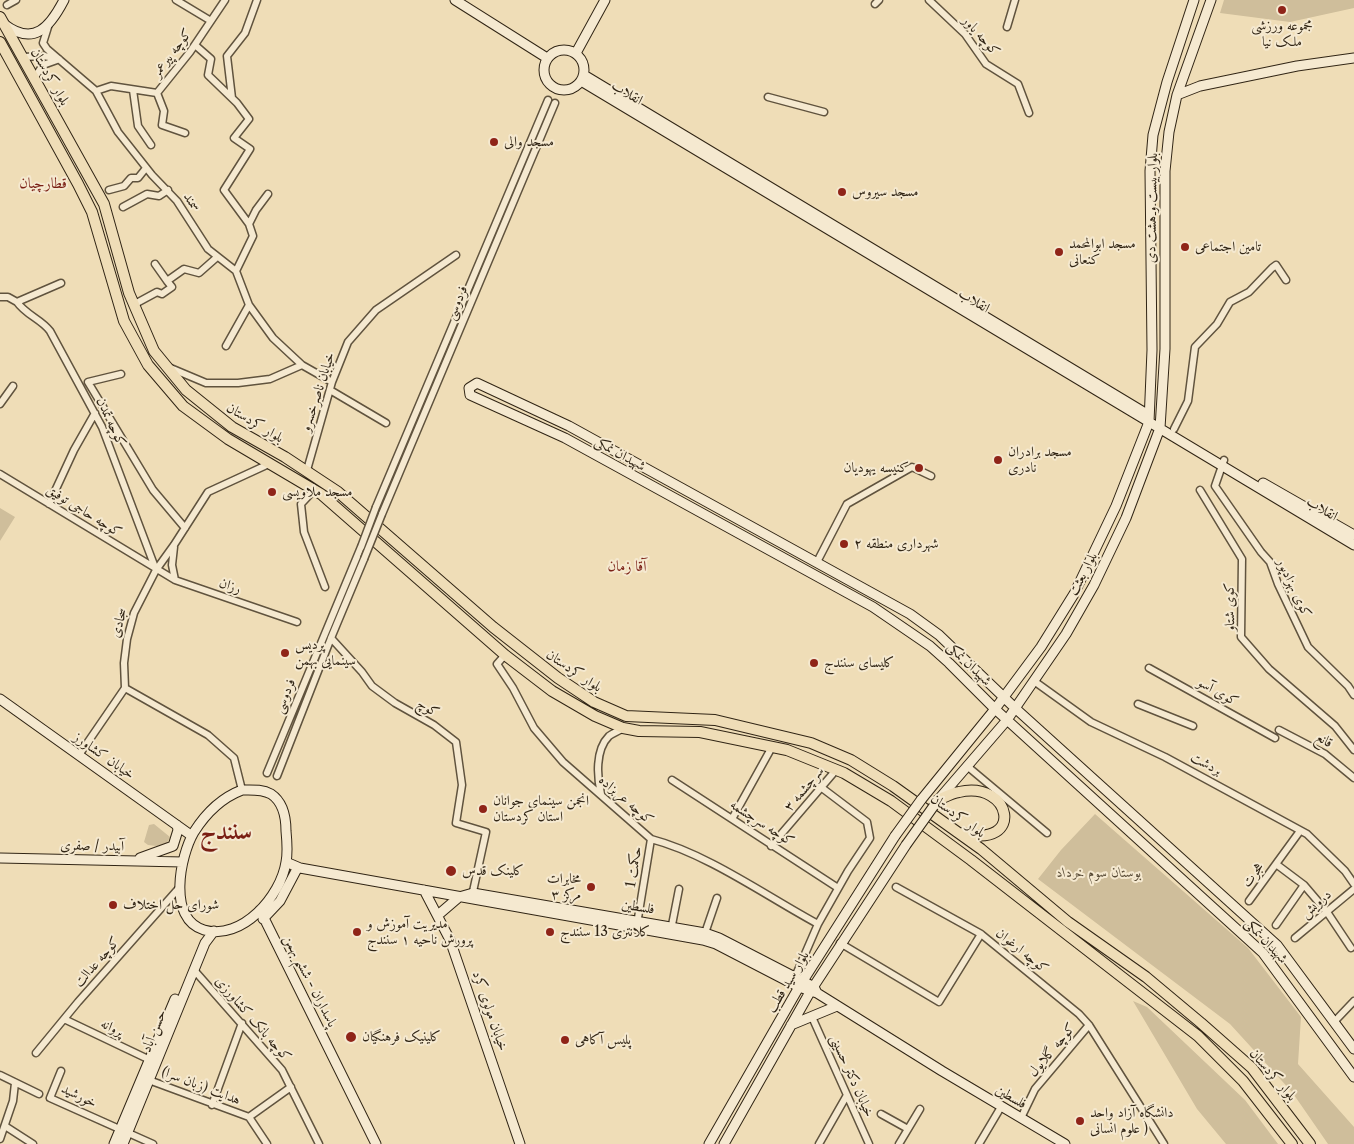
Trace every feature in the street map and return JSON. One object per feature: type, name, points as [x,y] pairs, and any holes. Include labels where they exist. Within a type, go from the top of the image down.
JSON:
[{"type":"main road","points":[[2,20],[19,33],[32,34],[48,27],[64,0]]},
{"type":"main road","points":[[455,0],[547,58]]},
{"type":"main road","points":[[576,53],[605,0]]},
{"type":"main road","name":"بلوار بیست و هشت دی","points":[[1149,419],[1152,350],[1150,171],[1153,135],[1167,82],[1194,0]]},
{"type":"main road","name":"بلوار بیست و هشت دی","points":[[1161,426],[1165,349],[1165,171],[1169,132],[1177,95],[1211,0]]},
{"type":"main road","name":"بلوار کردستان","points":[[2,20],[35,76],[104,204],[133,305],[154,351],[186,390],[216,416],[307,470],[338,492],[436,579],[530,658],[594,702],[612,711],[632,717],[714,720],[811,744],[850,760],[923,806],[980,849],[1068,922],[1146,978],[1252,1068],[1310,1144]]},
{"type":"main road","name":"بلوار کردستان","points":[[0,42],[88,205],[98,232],[116,301],[124,321],[148,365],[183,406],[206,425],[315,490],[505,655],[552,692],[595,716],[623,728],[639,731],[700,732],[772,747],[809,758],[867,786],[972,860],[1192,1030],[1243,1081],[1292,1144]]},
{"type":"main road","points":[[564,49],[576,53],[583,63],[583,78],[567,90],[552,86],[547,81],[544,70],[547,58],[558,50],[564,49]]},
{"type":"main road","points":[[1177,95],[1200,86],[1297,66],[1354,58]]},
{"type":"main road","name":"انقلاب","points":[[583,78],[1222,462],[1354,544]]},
{"type":"main road","points":[[1150,242],[1164,242]]},
{"type":"main road","name":"شهیدان نمکی","points":[[1354,1049],[1277,945],[1015,708],[939,634],[910,614],[569,426],[477,383],[469,388],[470,395],[565,438],[872,607],[930,646],[995,709],[1106,808],[1263,953],[1354,1077]]},
{"type":"main road","name":"بلوار بعثت","points":[[995,709],[1041,647],[1074,594],[1116,506],[1149,419]]},
{"type":"main road","points":[[565,438],[569,426]]},
{"type":"main road","name":"انقلاب","points":[[1161,426],[1174,430],[1222,462],[1354,535]]},
{"type":"main road","name":"بلوار بعثت","points":[[1007,720],[1066,634],[1094,585],[1126,518],[1161,426]]},
{"type":"main road","points":[[812,575],[817,562]]},
{"type":"main road","name":"خیابان کشاورز","points":[[0,699],[192,836]]},
{"type":"main road","points":[[916,819],[923,806],[995,709]]},
{"type":"main road","points":[[938,800],[1007,720]]},
{"type":"main road","points":[[262,914],[286,862],[286,820],[278,800],[260,790],[242,790],[231,794],[210,810],[192,836],[183,862],[179,888],[184,911],[196,927],[210,931],[236,928],[262,914],[280,901],[298,867]]},
{"type":"main road","points":[[938,800],[959,792],[974,790],[994,796],[1000,802],[1004,811],[1004,821],[999,830],[991,836],[978,837],[956,831]]},
{"type":"main road","points":[[1106,808],[1115,797]]},
{"type":"main road","name":"بلوار سید قطب","points":[[724,1144],[840,943],[938,800]]},
{"type":"main road","name":"بلوار سید قطب","points":[[709,1144],[799,982],[895,836],[923,806]]},
{"type":"main road","points":[[133,861],[173,846],[178,830],[177,825]]},
{"type":"main road","name":"آبیدر / صفری","points":[[0,858],[183,862]]},
{"type":"main road","name":"فلسطین","points":[[286,862],[298,867],[459,897],[472,896],[704,937],[799,982],[1001,1107],[1065,1144]]},
{"type":"main road","name":"خیابان مولوی کرد","points":[[424,890],[449,936],[468,987],[520,1144]]},
{"type":"main road","points":[[438,915],[459,897]]},
{"type":"main road","name":"پاسداران - ششم بهمن","points":[[262,914],[376,1144]]},
{"type":"main road","name":"حسن آباد","points":[[114,1144],[124,1132],[210,931]]},
{"type":"main road","name":"حسن آباد","points":[[146,1079],[150,1060],[210,931]]},
{"type":"main road","points":[[792,1025],[837,1006]]},
{"type":"main road","name":"حسن آباد","points":[[123,1144],[124,1132]]},
{"type":"street","points":[[7,5],[16,0]]},
{"type":"street","points":[[176,0],[211,21]]},
{"type":"street","name":"کوچه پیرعمر","points":[[96,91],[111,86],[157,93],[195,45],[225,0]]},
{"type":"street","points":[[232,98],[227,56],[245,33],[254,14],[257,0]]},
{"type":"street","name":"کوچه یاور","points":[[929,0],[965,34],[986,64],[1018,84],[1029,113]]},
{"type":"street","points":[[1007,27],[1015,0]]},
{"type":"street","name":"سمند","points":[[48,27],[44,43],[96,91],[118,132],[146,168],[168,190],[208,249],[216,258],[236,271]]},
{"type":"street","points":[[195,45],[211,59],[208,75],[232,98],[249,119],[234,138],[250,149],[224,190],[249,224],[253,236],[236,271],[249,305],[274,338],[302,365],[332,382]]},
{"type":"street","points":[[23,57],[44,56],[60,59]]},
{"type":"street","points":[[35,76],[43,64],[60,59]]},
{"type":"street","points":[[133,90],[138,126],[151,145]]},
{"type":"street","points":[[157,93],[164,111],[162,125],[185,133]]},
{"type":"street","points":[[768,97],[824,112]]},
{"type":"street","name":"فردوسی","points":[[267,773],[376,507],[548,100]]},
{"type":"street","name":"فردوسی","points":[[277,776],[382,514],[556,103]]},
{"type":"street","points":[[108,190],[124,186],[131,178],[138,178],[146,168]]},
{"type":"street","points":[[123,207],[147,194],[160,196],[168,190]]},
{"type":"street","points":[[249,224],[256,210],[268,194]]},
{"type":"street","name":"خیابان ناصرخسرو","points":[[307,470],[332,382],[348,342],[376,310],[456,256]]},
{"type":"street","points":[[167,281],[184,269],[199,273],[216,258]]},
{"type":"street","points":[[133,305],[157,292],[162,294],[172,287],[155,264]]},
{"type":"street","points":[[1174,430],[1188,401],[1195,347],[1217,324],[1230,302],[1249,292],[1276,265],[1286,280]]},
{"type":"street","points":[[0,296],[8,297],[17,302],[61,283]]},
{"type":"street","name":"کوچه تمدن","points":[[17,302],[29,316],[45,324],[50,331],[102,427],[156,570]]},
{"type":"street","points":[[226,346],[249,305]]},
{"type":"street","points":[[166,366],[176,368],[206,383],[238,383],[270,379],[302,365]]},
{"type":"street","name":"کوچه تمدن","points":[[121,374],[88,382],[153,490],[185,528]]},
{"type":"street","points":[[0,404],[13,386]]},
{"type":"street","points":[[330,390],[386,423]]},
{"type":"street","points":[[49,504],[74,450],[94,413]]},
{"type":"street","name":"کوی بهزادپور","points":[[1222,462],[1215,486],[1270,562],[1278,584],[1308,647],[1348,686],[1354,695]]},
{"type":"street","name":"سجادی","points":[[126,688],[124,663],[127,639],[134,613],[156,570],[174,546],[208,492],[271,464]]},
{"type":"street","points":[[817,562],[847,504],[912,468],[931,476]]},
{"type":"street","name":"کوچه حاجی توفیق","points":[[0,474],[156,570]]},
{"type":"street","points":[[315,490],[301,504],[304,532],[325,587]]},
{"type":"street","name":"کوی شتاو","points":[[1200,490],[1242,559],[1241,637],[1269,669],[1335,726],[1354,750]]},
{"type":"street","points":[[174,546],[172,565],[175,580]]},
{"type":"street","name":"رزان","points":[[156,570],[175,580],[297,622]]},
{"type":"street","name":"کوچ","points":[[331,638],[372,686],[394,703],[434,725],[456,742],[462,785],[456,823],[486,832],[472,896]]},
{"type":"street","name":"کوچه عربزاده","points":[[505,655],[497,664],[513,688],[534,728],[563,762],[651,839],[666,843],[726,871],[818,924]]},
{"type":"street","name":"کوی آسو","points":[[1149,668],[1275,738]]},
{"type":"street","name":"بردشت","points":[[1034,681],[1091,722],[1165,757],[1300,831],[1345,871],[1354,884]]},
{"type":"street","points":[[78,755],[126,688],[208,735],[234,758],[242,790]]},
{"type":"street","points":[[1138,704],[1193,726]]},
{"type":"street","points":[[601,795],[597,778],[600,753],[608,737],[623,728]]},
{"type":"street","name":"قانع","points":[[1279,730],[1324,754],[1354,778]]},
{"type":"street","points":[[732,819],[772,747]]},
{"type":"street","points":[[967,766],[1047,833]]},
{"type":"street","name":"سرچشمه ۳","points":[[771,846],[836,770]]},
{"type":"street","name":"کوچه سرچشمه","points":[[672,780],[838,888]]},
{"type":"street","points":[[799,982],[818,924],[838,888],[870,838],[867,822],[822,788]]},
{"type":"street","name":"هجرت","points":[[1249,901],[1300,831]]},
{"type":"street","name":"حکمت 1","points":[[637,925],[651,839]]},
{"type":"street","name":"هجرت","points":[[1276,864],[1304,885],[1327,912],[1351,948]]},
{"type":"street","points":[[1276,926],[1304,885]]},
{"type":"street","points":[[896,887],[981,934]]},
{"type":"street","name":"کوچه عدالت","points":[[36,1053],[78,1002],[179,888]]},
{"type":"street","points":[[671,930],[679,889]]},
{"type":"street","name":"درویش","points":[[1295,938],[1354,889]]},
{"type":"street","points":[[704,937],[717,898]]},
{"type":"street","name":"کوچه ارغوان","points":[[840,943],[939,1002],[981,934],[1079,1014],[1089,1025],[1164,1144]]},
{"type":"street","name":"کوچه بانک کشاورزی","points":[[194,970],[282,1070],[319,1144]]},
{"type":"street","points":[[1334,1022],[1354,1002]]},
{"type":"street","name":"خیابان دکتر حسینی","points":[[812,1017],[869,1144]]},
{"type":"street","name":"پروانه","points":[[64,1019],[150,1060]]},
{"type":"street","points":[[212,1105],[242,1023]]},
{"type":"street","name":"کوچه گلایول","points":[[1021,1118],[1035,1089],[1089,1025]]},
{"type":"street","name":"خورشید","points":[[61,1071],[50,1098],[124,1132]]},
{"type":"street","points":[[0,1075],[39,1094]]},
{"type":"street","name":"هدایت (زبان سرا)","points":[[146,1079],[212,1105],[249,1117],[267,1144]]},
{"type":"street","points":[[0,1139],[12,1102],[15,1083]]},
{"type":"street","points":[[249,1117],[291,1087]]},
{"type":"street","points":[[819,1144],[847,1095]]},
{"type":"street","points":[[979,1144],[1001,1107]]},
{"type":"street","points":[[899,1144],[920,1109]]},
{"type":"street","points":[[881,1114],[908,1129]]},
{"type":"street","points":[[5,1126],[32,1144]]},
{"type":"street","points":[[124,1132],[153,1144]]},
{"type":"green space","name":"مجموعه ورزشی ملک نیا","points":[[1224,0],[1354,0],[1354,8],[1290,22],[1220,13]]},
{"type":"green space","points":[[0,508],[15,517],[0,541]]},
{"type":"green space","name":"بوستان سوم خرداد","points":[[1095,814],[1248,948],[1301,1017],[1298,1064],[1354,1127],[1354,1144],[1328,1144],[1292,1092],[1230,1024],[1038,879],[1061,850]]},
{"type":"green space","points":[[154,824],[170,837],[165,847],[148,845],[144,842],[149,825]]},
{"type":"green space","points":[[1133,1001],[1147,1007],[1245,1100],[1278,1144],[1226,1144],[1197,1109]]},
{"type":"place","name":"مجموعه ورزشی ملک نیا","points":[[1282,10]]},
{"type":"place","name":"مسجد والی","points":[[494,142]]},
{"type":"place","name":"مسجد سیروس","points":[[842,192]]},
{"type":"place","name":"تامین اجتماعی","points":[[1185,247]]},
{"type":"place","name":"مسجد ابوالمحمد کنعانی","points":[[1059,252]]},
{"type":"place","name":"مسجد برادران نادری","points":[[998,460]]},
{"type":"place","name":"کنیسه یهودیان","points":[[919,468]]},
{"type":"place","name":"مسجد ملاویسی","points":[[272,492]]},
{"type":"place","name":"شهرداری منطقه ۲","points":[[844,544]]},
{"type":"place","name":"پردیس سینمایی بهمن","points":[[285,653]]},
{"type":"place","name":"کلیسای سنندج","points":[[814,663]]},
{"type":"place","name":"انجمن سینمای جوانان استان کردستان","points":[[483,809]]},
{"type":"place","name":"کلینک قدس","points":[[451,871]]},
{"type":"place","name":"مخابرات مرکز ۳","points":[[591,887]]},
{"type":"place","name":"شورای حل اختلاف","points":[[113,905]]},
{"type":"place","name":"مدیریت آموزش و پرورش ناحیه ۱ سنندج","points":[[357,932]]},
{"type":"place","name":"کلانتری 13 سنندج","points":[[550,932]]},
{"type":"place","name":"کلینیک فرهنگیان","points":[[351,1037]]},
{"type":"place","name":"پلیس آکاهی","points":[[565,1040]]},
{"type":"place","name":"دانشگاه آزاد واحد علوم انسانی )","points":[[1080,1121]]},
{"type":"district","name":"قطارچیان","points":[[43,184]]},
{"type":"district","name":"آقا زمان","points":[[627,567]]},
{"type":"district","name":"سنندج","points":[[226,832]]}]
